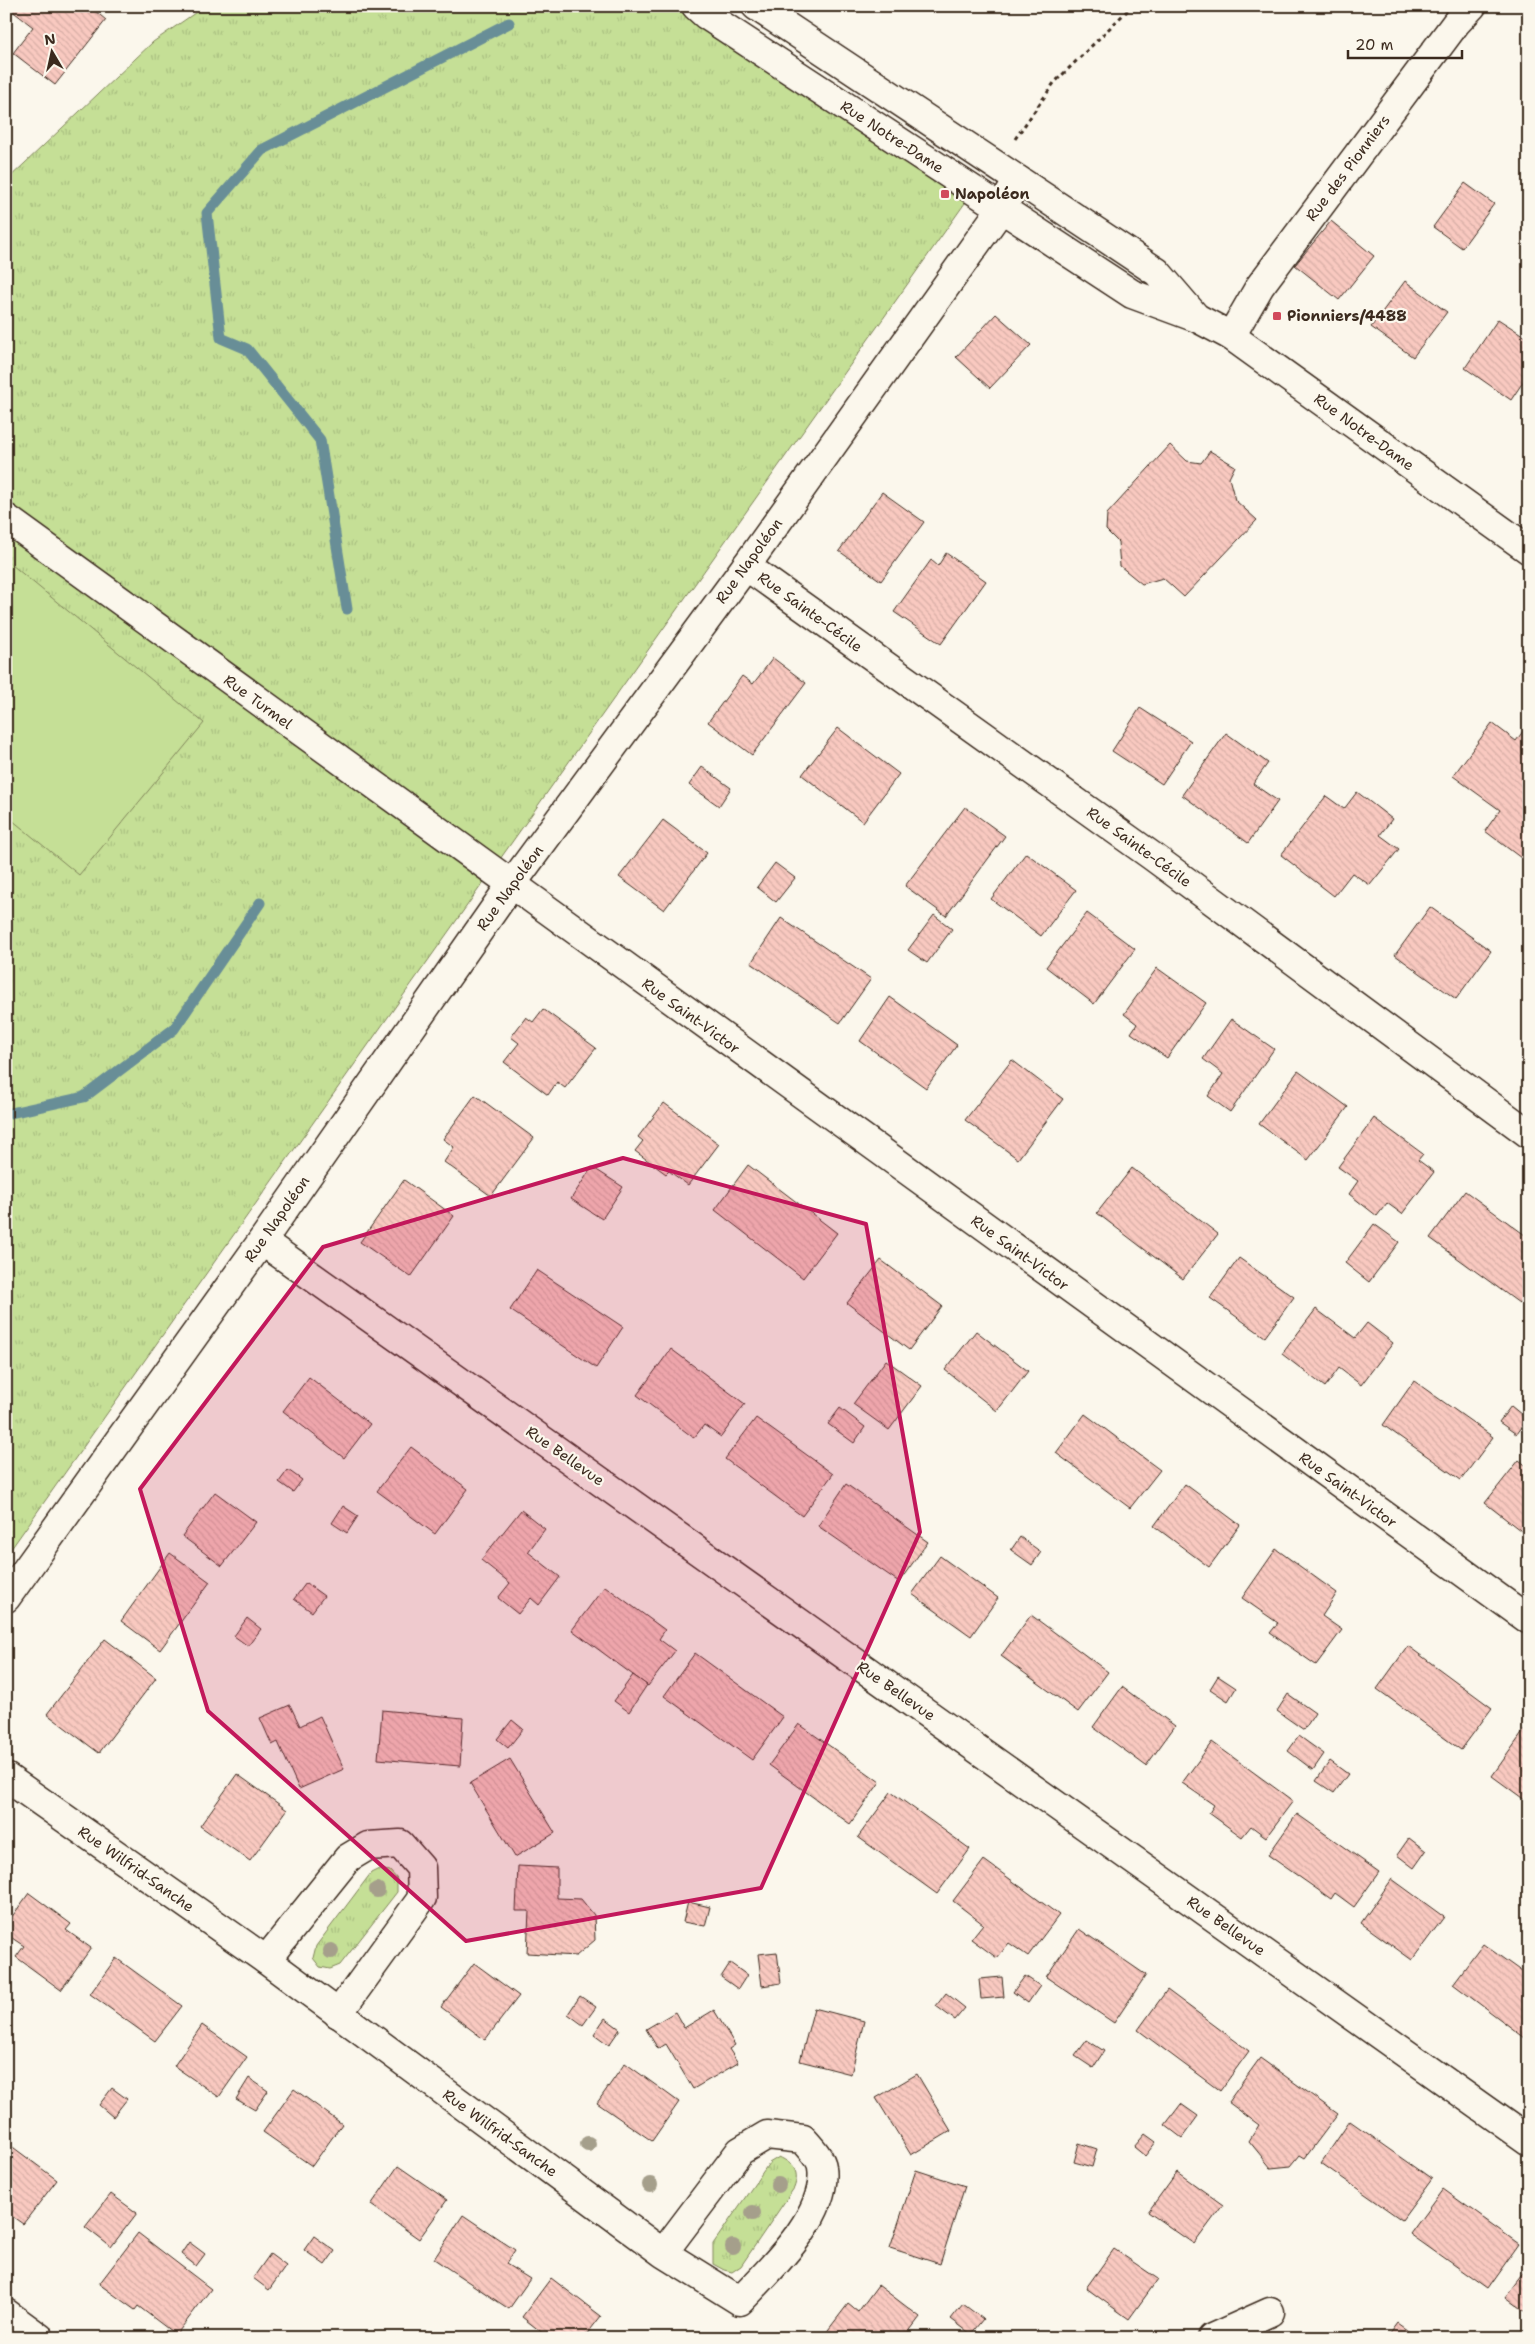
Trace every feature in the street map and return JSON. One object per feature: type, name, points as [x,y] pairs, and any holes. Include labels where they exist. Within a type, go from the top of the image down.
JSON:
[{"type":"street","name":"Rue Notre-Dame","points":[[696,6],[706,15],[1132,294],[1197,318],[1231,336],[1529,550]]},
{"type":"street","name":"Rue Notre-Dame","points":[[756,6],[1157,272],[1197,318]]},
{"type":"street","name":"Rue des Pionniers","points":[[1231,336],[1260,286],[1456,23],[1472,6]]},
{"type":"street","name":"Rue Napoléon","points":[[6,1598],[262,1241],[511,885],[746,566],[1001,209],[1007,173]]},
{"type":"street","name":"Rue Turmel","points":[[6,518],[511,885]]},
{"type":"street","name":"Rue Sainte-Cécile","points":[[746,566],[1152,856],[1529,1134]]},
{"type":"street","name":"Rue Saint-Victor","points":[[511,885],[1529,1620]]},
{"type":"street","name":"Rue Bellevue","points":[[262,1241],[1529,2141]]},
{"type":"street","name":"Rue Wilfrid-Sanche","points":[[6,1777],[266,1960],[663,2253],[740,2301],[795,2242],[822,2192],[822,2165],[803,2139],[767,2135],[740,2151],[663,2253]]},
{"type":"street","points":[[266,1960],[348,1858],[368,1846],[400,1844],[421,1868],[422,1898],[338,2014]]},
{"type":"street","points":[[1212,2338],[1270,2312]]},
{"type":"street","points":[[6,2313],[40,2338]]},
{"type":"path","points":[[1007,173],[1054,83],[1132,6]]},
{"type":"highlighted area","points":[[623,1158],[866,1224],[920,1532],[761,1888],[466,1941],[208,1711],[140,1489],[323,1247]]},
{"type":"green space","points":[[205,6],[690,6],[965,203],[6,1556],[6,181],[153,42]]},
{"type":"green space","points":[[6,560],[204,723],[79,875],[6,815]]},
{"type":"green space","points":[[379,1869],[390,1871],[397,1879],[397,1892],[340,1965],[330,1969],[320,1967],[313,1958],[316,1946],[371,1873]]},
{"type":"green space","points":[[779,2157],[789,2163],[796,2173],[794,2188],[741,2266],[732,2272],[713,2264],[713,2244],[769,2163]]},
{"type":"building","points":[[6,6],[89,6],[106,20],[55,85],[13,53],[33,27]]},
{"type":"building","points":[[1465,183],[1494,204],[1462,248],[1433,227]]},
{"type":"building","points":[[1331,221],[1374,256],[1339,300],[1295,265]]},
{"type":"building","points":[[1405,281],[1447,312],[1413,357],[1371,327]]},
{"type":"building","points":[[996,314],[1031,345],[990,388],[956,357]]},
{"type":"building","points":[[1498,319],[1529,339],[1529,373],[1511,400],[1465,368]]},
{"type":"building","points":[[1170,445],[1187,461],[1201,463],[1210,451],[1235,466],[1229,478],[1235,500],[1257,520],[1184,597],[1163,578],[1142,584],[1120,566],[1118,542],[1106,530],[1107,514]]},
{"type":"building","points":[[882,492],[924,522],[881,581],[839,551]]},
{"type":"building","points":[[946,553],[986,581],[941,644],[894,612],[931,560],[938,566]]},
{"type":"building","points":[[773,658],[806,683],[752,755],[708,722],[742,676],[753,684]]},
{"type":"building","points":[[1140,708],[1191,741],[1162,784],[1112,751]]},
{"type":"building","points":[[1492,723],[1516,741],[1529,723],[1529,847],[1521,858],[1485,831],[1500,810],[1453,776]]},
{"type":"building","points":[[838,728],[899,774],[863,822],[802,775]]},
{"type":"building","points":[[1226,733],[1268,763],[1253,784],[1278,801],[1248,843],[1182,795]]},
{"type":"building","points":[[702,767],[731,788],[719,806],[689,785]]},
{"type":"building","points":[[1357,792],[1392,819],[1380,835],[1399,849],[1370,885],[1352,873],[1334,896],[1281,855],[1326,796],[1344,809]]},
{"type":"building","points":[[965,807],[1005,836],[946,916],[905,886]]},
{"type":"building","points":[[663,820],[707,853],[664,910],[619,877]]},
{"type":"building","points":[[1026,853],[1076,890],[1041,936],[991,899]]},
{"type":"building","points":[[775,863],[795,878],[776,902],[757,887]]},
{"type":"building","points":[[1430,907],[1491,951],[1456,999],[1395,955]]},
{"type":"building","points":[[1087,913],[1135,949],[1094,1004],[1046,967]]},
{"type":"building","points":[[934,915],[952,929],[927,963],[908,950]]},
{"type":"building","points":[[781,918],[871,979],[840,1023],[751,963]]},
{"type":"building","points":[[1157,968],[1206,1003],[1167,1058],[1131,1033],[1137,1024],[1124,1014]]},
{"type":"building","points":[[890,997],[957,1045],[926,1088],[860,1041]]},
{"type":"building","points":[[543,1009],[596,1048],[565,1088],[557,1082],[548,1095],[504,1062],[519,1043],[511,1037],[526,1017],[533,1022]]},
{"type":"building","points":[[1231,1019],[1274,1049],[1230,1112],[1208,1096],[1223,1074],[1203,1059]]},
{"type":"building","points":[[1012,1060],[1063,1099],[1018,1159],[965,1120]]},
{"type":"building","points":[[1298,1071],[1348,1107],[1308,1160],[1259,1124]]},
{"type":"building","points":[[475,1095],[534,1138],[491,1196],[444,1162],[454,1147],[443,1139]]},
{"type":"building","points":[[664,1103],[719,1144],[688,1185],[669,1171],[666,1174],[635,1151],[643,1141],[638,1137]]},
{"type":"building","points":[[1374,1118],[1423,1154],[1418,1160],[1434,1172],[1402,1214],[1387,1203],[1377,1216],[1349,1194],[1358,1181],[1338,1167]]},
{"type":"building","points":[[748,1165],[837,1233],[803,1278],[715,1210]]},
{"type":"building","points":[[592,1167],[623,1187],[602,1219],[571,1199]]},
{"type":"building","points":[[1132,1168],[1218,1234],[1183,1279],[1097,1213]]},
{"type":"building","points":[[404,1180],[454,1216],[411,1277],[360,1242]]},
{"type":"building","points":[[1465,1191],[1529,1238],[1529,1290],[1519,1303],[1430,1238]]},
{"type":"building","points":[[1374,1224],[1399,1242],[1369,1282],[1345,1263]]},
{"type":"building","points":[[1239,1258],[1294,1297],[1265,1337],[1210,1298]]},
{"type":"building","points":[[881,1260],[942,1306],[909,1350],[847,1303]]},
{"type":"building","points":[[537,1270],[623,1327],[596,1368],[510,1310]]},
{"type":"building","points":[[1316,1309],[1355,1338],[1367,1323],[1393,1343],[1361,1385],[1339,1368],[1325,1387],[1282,1354]]},
{"type":"building","points":[[976,1331],[1028,1371],[997,1411],[945,1370]]},
{"type":"building","points":[[671,1349],[745,1404],[721,1437],[704,1425],[694,1438],[637,1395]]},
{"type":"building","points":[[886,1360],[922,1386],[889,1430],[853,1404]]},
{"type":"building","points":[[309,1377],[370,1424],[344,1458],[283,1411]]},
{"type":"building","points":[[1414,1381],[1493,1437],[1461,1480],[1383,1425]]},
{"type":"building","points":[[1511,1406],[1527,1419],[1516,1434],[1499,1422]]},
{"type":"building","points":[[840,1408],[865,1427],[854,1443],[828,1424]]},
{"type":"building","points":[[1085,1414],[1160,1470],[1130,1508],[1056,1453]]},
{"type":"building","points":[[756,1418],[833,1474],[802,1516],[725,1459]]},
{"type":"building","points":[[411,1447],[468,1489],[435,1534],[377,1491]]},
{"type":"building","points":[[1519,1460],[1529,1468],[1529,1537],[1485,1503]]},
{"type":"building","points":[[288,1470],[302,1480],[293,1492],[279,1482]]},
{"type":"building","points":[[846,1484],[928,1542],[899,1582],[818,1526]]},
{"type":"building","points":[[1185,1484],[1240,1525],[1209,1567],[1154,1526]]},
{"type":"building","points":[[215,1492],[256,1522],[222,1566],[182,1536]]},
{"type":"building","points":[[343,1506],[358,1516],[347,1533],[332,1523]]},
{"type":"building","points":[[521,1510],[545,1529],[528,1552],[560,1577],[539,1605],[531,1598],[518,1614],[498,1598],[510,1583],[481,1560]]},
{"type":"building","points":[[1020,1537],[1041,1552],[1032,1565],[1011,1550]]},
{"type":"building","points":[[1276,1549],[1337,1593],[1322,1616],[1342,1630],[1316,1665],[1270,1633],[1278,1623],[1242,1598]]},
{"type":"building","points":[[170,1553],[210,1582],[160,1650],[121,1621]]},
{"type":"building","points":[[940,1556],[998,1598],[971,1636],[912,1594]]},
{"type":"building","points":[[306,1583],[324,1596],[312,1612],[294,1599]]},
{"type":"building","points":[[605,1586],[665,1630],[659,1639],[675,1651],[648,1686],[572,1630]]},
{"type":"building","points":[[1031,1615],[1108,1672],[1078,1712],[1001,1656]]},
{"type":"building","points":[[247,1618],[261,1629],[248,1646],[234,1636]]},
{"type":"building","points":[[105,1639],[156,1678],[99,1753],[47,1714]]},
{"type":"building","points":[[1408,1646],[1492,1708],[1461,1750],[1377,1689]]},
{"type":"building","points":[[695,1653],[783,1717],[752,1760],[664,1696]]},
{"type":"building","points":[[633,1675],[647,1685],[629,1712],[614,1701]]},
{"type":"building","points":[[1218,1676],[1236,1688],[1228,1701],[1210,1689]]},
{"type":"building","points":[[1122,1687],[1175,1726],[1146,1766],[1093,1727]]},
{"type":"building","points":[[1288,1694],[1315,1713],[1304,1730],[1277,1711]]},
{"type":"building","points":[[290,1705],[300,1726],[320,1716],[344,1769],[299,1789],[278,1742],[272,1745],[260,1718]]},
{"type":"building","points":[[382,1710],[463,1718],[460,1766],[378,1759]]},
{"type":"building","points":[[512,1720],[523,1729],[508,1748],[497,1739]]},
{"type":"building","points":[[799,1724],[880,1782],[850,1824],[769,1765]]},
{"type":"building","points":[[1526,1728],[1529,1730],[1529,1803],[1492,1776]]},
{"type":"building","points":[[1299,1736],[1324,1754],[1313,1770],[1288,1751]]},
{"type":"building","points":[[1212,1742],[1293,1801],[1266,1837],[1251,1826],[1242,1837],[1209,1813],[1214,1805],[1182,1783]]},
{"type":"building","points":[[510,1759],[555,1833],[515,1857],[470,1783]]},
{"type":"building","points":[[1330,1761],[1348,1774],[1334,1793],[1316,1781]]},
{"type":"building","points":[[237,1774],[287,1810],[250,1861],[200,1826]]},
{"type":"building","points":[[891,1792],[970,1849],[937,1894],[858,1837]]},
{"type":"building","points":[[1297,1814],[1379,1872],[1354,1907],[1335,1893],[1331,1899],[1268,1855]]},
{"type":"building","points":[[1409,1838],[1426,1851],[1414,1868],[1397,1855]]},
{"type":"building","points":[[984,1860],[1059,1915],[1028,1956],[1009,1943],[997,1958],[971,1939],[983,1924],[953,1901]]},
{"type":"building","points":[[518,1866],[557,1868],[557,1898],[581,1899],[594,1915],[595,1940],[576,1956],[527,1953],[529,1911],[516,1911]]},
{"type":"building","points":[[1392,1879],[1444,1917],[1412,1960],[1361,1923]]},
{"type":"building","points":[[29,1893],[71,1924],[66,1930],[91,1948],[61,1990],[16,1957],[24,1946],[6,1934],[6,1925]]},
{"type":"building","points":[[688,1902],[710,1907],[705,1926],[683,1922]]},
{"type":"building","points":[[1079,1929],[1146,1975],[1114,2023],[1046,1977]]},
{"type":"building","points":[[1483,1944],[1529,1977],[1529,2041],[1453,1984]]},
{"type":"building","points":[[777,1952],[781,1983],[762,1986],[758,1954]]},
{"type":"building","points":[[116,1958],[182,2006],[155,2041],[90,1994]]},
{"type":"building","points":[[474,1963],[519,1996],[485,2040],[441,2007]]},
{"type":"building","points":[[730,1963],[747,1975],[738,1989],[721,1977]]},
{"type":"building","points":[[1025,1976],[1040,1986],[1028,2003],[1013,1992]]},
{"type":"building","points":[[1002,1977],[1004,1997],[981,1999],[979,1979]]},
{"type":"building","points":[[1167,1990],[1249,2051],[1220,2091],[1138,2030]]},
{"type":"building","points":[[946,1993],[965,2008],[955,2020],[936,2006]]},
{"type":"building","points":[[580,1996],[596,2007],[583,2025],[568,2014]]},
{"type":"building","points":[[814,2008],[864,2021],[851,2074],[800,2061]]},
{"type":"building","points":[[714,2010],[735,2045],[729,2049],[738,2063],[693,2089],[666,2044],[658,2049],[646,2029],[675,2012],[684,2028]]},
{"type":"building","points":[[605,2018],[620,2029],[609,2045],[594,2034]]},
{"type":"building","points":[[202,2025],[247,2057],[219,2097],[174,2066]]},
{"type":"building","points":[[1087,2040],[1104,2051],[1093,2068],[1075,2056]]},
{"type":"building","points":[[1260,2058],[1338,2114],[1305,2158],[1300,2155],[1291,2166],[1271,2168],[1249,2141],[1259,2125],[1228,2102]]},
{"type":"building","points":[[625,2063],[679,2102],[652,2141],[597,2103]]},
{"type":"building","points":[[917,2074],[951,2131],[911,2155],[876,2098]]},
{"type":"building","points":[[249,2078],[268,2091],[255,2110],[236,2099]]},
{"type":"building","points":[[112,2088],[127,2099],[113,2117],[99,2105]]},
{"type":"building","points":[[294,2089],[342,2124],[312,2166],[263,2132]]},
{"type":"building","points":[[1181,2104],[1198,2116],[1182,2138],[1165,2125]]},
{"type":"building","points":[[1350,2121],[1432,2179],[1402,2220],[1321,2163]]},
{"type":"building","points":[[1145,2134],[1156,2142],[1145,2156],[1134,2147]]},
{"type":"building","points":[[6,2142],[57,2180],[23,2224],[6,2212]]},
{"type":"building","points":[[1079,2143],[1097,2149],[1092,2167],[1074,2162]]},
{"type":"building","points":[[398,2166],[447,2200],[419,2239],[371,2205]]},
{"type":"building","points":[[916,2170],[965,2186],[940,2264],[890,2248]]},
{"type":"building","points":[[1177,2172],[1223,2205],[1194,2244],[1148,2212]]},
{"type":"building","points":[[1443,2189],[1519,2244],[1487,2289],[1410,2234]]},
{"type":"building","points":[[111,2194],[137,2213],[111,2247],[85,2227]]},
{"type":"building","points":[[463,2215],[515,2250],[506,2264],[530,2279],[509,2309],[434,2259]]},
{"type":"building","points":[[138,2233],[211,2289],[176,2335],[138,2306],[135,2310],[99,2284]]},
{"type":"building","points":[[314,2236],[335,2251],[325,2265],[304,2250]]},
{"type":"building","points":[[189,2242],[205,2254],[196,2266],[181,2254]]},
{"type":"building","points":[[1114,2249],[1158,2279],[1129,2319],[1086,2288]]},
{"type":"building","points":[[270,2254],[286,2266],[269,2290],[253,2278]]},
{"type":"building","points":[[1529,2267],[1529,2314],[1506,2297]]},
{"type":"building","points":[[551,2278],[601,2316],[584,2338],[549,2338],[522,2317]]},
{"type":"building","points":[[878,2285],[920,2317],[904,2338],[895,2338],[890,2334],[888,2338],[822,2338],[848,2304],[858,2312]]},
{"type":"building","points":[[963,2304],[983,2319],[971,2334],[951,2319]]},
{"type":"building","points":[[1397,2323],[1418,2338],[1386,2338]]},
{"type":"waterway","points":[[347,609],[320,440],[247,349],[221,338],[207,213],[262,150],[509,23]]},
{"type":"waterway","points":[[6,1114],[84,1097],[174,1029],[260,903]]},
{"type":"place","name":"Napoléon","points":[[945,194]]},
{"type":"place","name":"Pionniers/4488","points":[[1277,316]]}]
